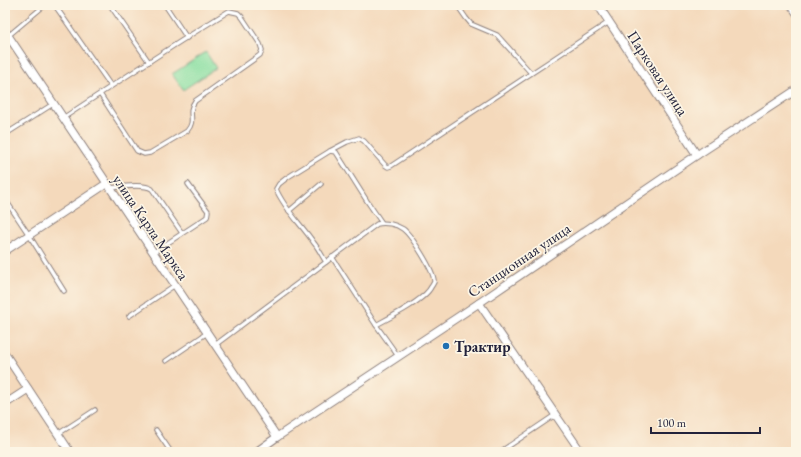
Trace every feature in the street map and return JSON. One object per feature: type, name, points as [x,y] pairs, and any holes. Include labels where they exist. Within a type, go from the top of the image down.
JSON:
[{"type":"street","name":"Парковая улица","points":[[598,5],[697,155]]},
{"type":"street","name":"улица Карла Маркса","points":[[6,34],[277,437]]},
{"type":"street","name":"Станционная улица","points":[[256,452],[796,90]]},
{"type":"street","points":[[5,250],[108,186]]},
{"type":"street","points":[[479,303],[582,452]]},
{"type":"street","points":[[5,354],[70,452]]},
{"type":"street","points":[[5,404],[28,389]]},
{"type":"lane","points":[[6,34],[44,5]]},
{"type":"lane","points":[[53,5],[56,7],[111,86]]},
{"type":"lane","points":[[110,5],[150,62]]},
{"type":"lane","points":[[165,5],[187,38]]},
{"type":"lane","points":[[457,5],[471,24],[497,35],[531,73]]},
{"type":"lane","points":[[789,5],[796,15]]},
{"type":"lane","points":[[63,118],[111,86],[229,11],[238,13],[242,16],[260,44],[262,50],[260,55],[196,101],[191,108],[192,122],[187,131],[150,153],[144,154],[137,151],[100,94]]},
{"type":"lane","points":[[326,262],[314,243],[279,196],[276,189],[288,176],[330,151],[358,138],[364,141],[385,165],[388,167],[391,166],[609,22]]},
{"type":"lane","points":[[10,132],[53,104]]},
{"type":"lane","points":[[330,151],[336,152],[382,222],[402,229],[408,234],[424,257],[432,273],[434,281],[431,289],[424,296],[396,315],[376,325]]},
{"type":"lane","points":[[153,253],[207,217],[208,211],[188,184]]},
{"type":"lane","points":[[289,211],[321,184]]},
{"type":"lane","points":[[108,186],[152,188],[182,233]]},
{"type":"lane","points":[[5,199],[29,234],[64,291]]},
{"type":"lane","points":[[215,345],[332,257],[377,224],[382,222]]},
{"type":"lane","points":[[332,257],[398,356]]},
{"type":"lane","points":[[130,316],[174,285]]},
{"type":"lane","points":[[166,361],[207,332]]},
{"type":"lane","points":[[58,434],[95,410]]},
{"type":"lane","points":[[500,452],[555,415]]},
{"type":"lane","points":[[156,430],[171,452]]},
{"type":"green space","points":[[206,52],[216,68],[183,90],[172,74]]},
{"type":"place","name":"Трактир","points":[[446,346]]}]
